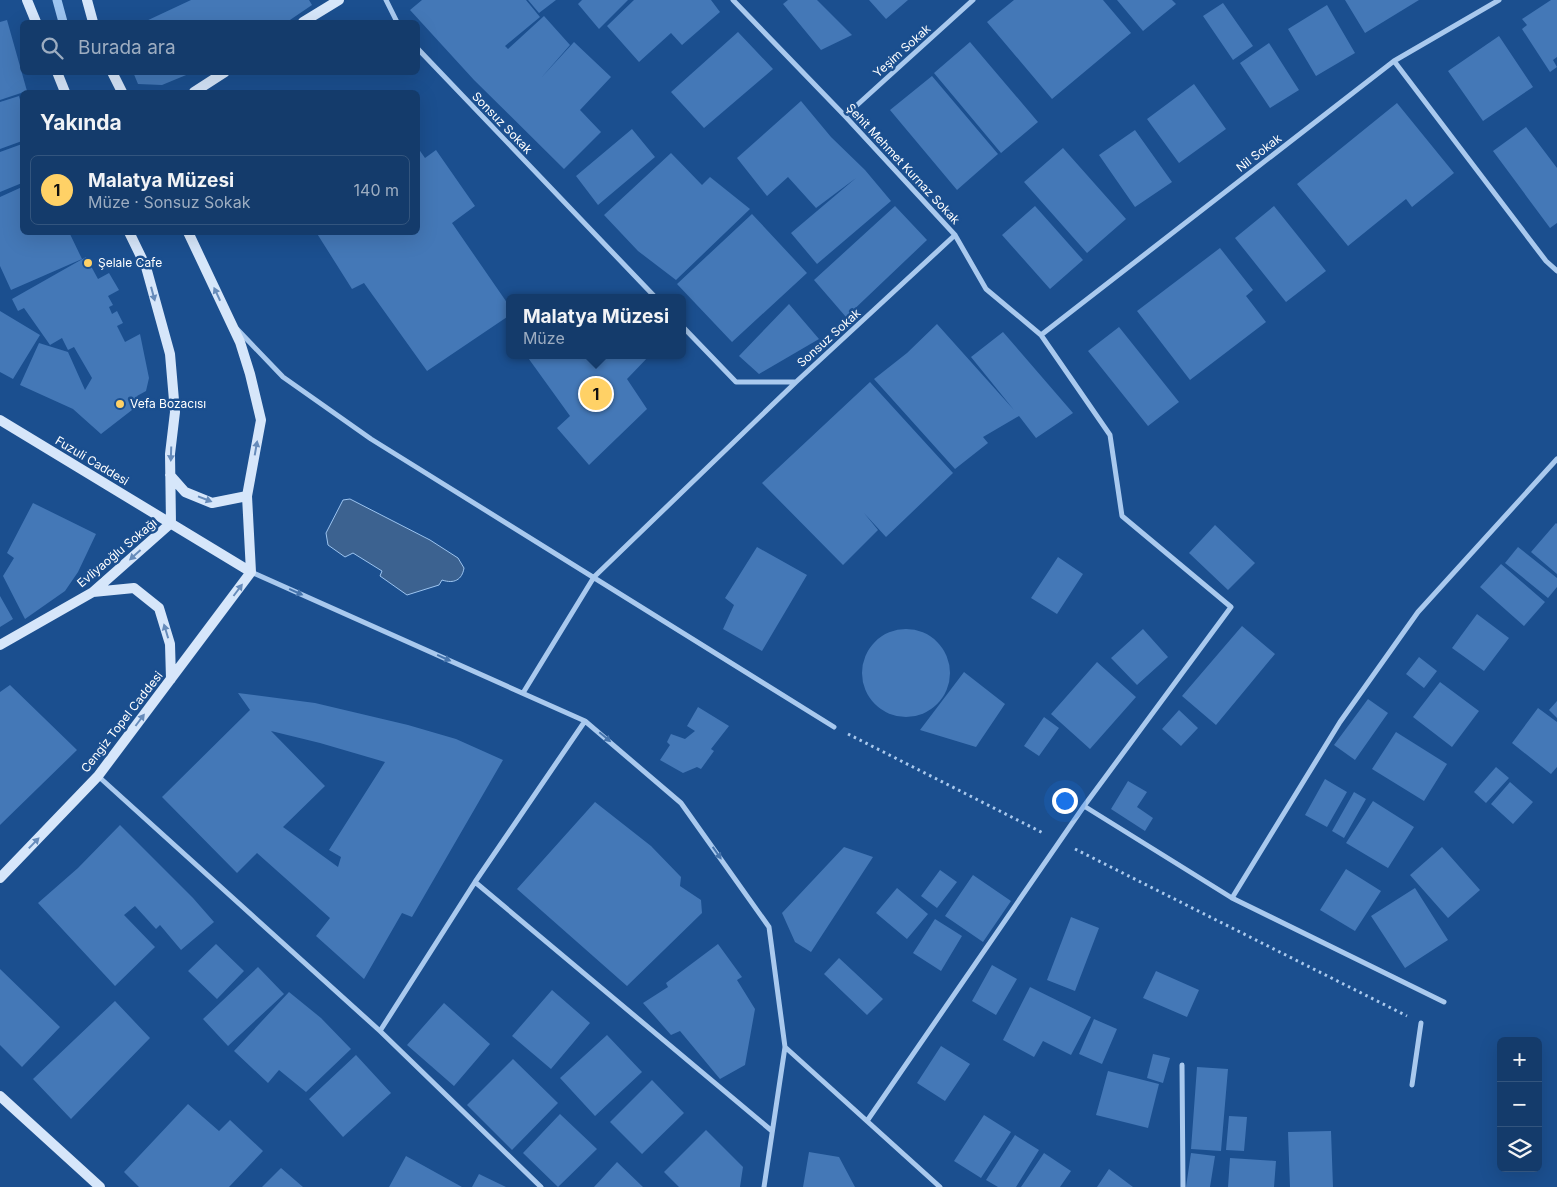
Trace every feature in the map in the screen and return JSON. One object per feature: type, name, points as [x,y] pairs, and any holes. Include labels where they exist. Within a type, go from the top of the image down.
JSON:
[{"type":"main road","points":[[27,0],[35,20]]},
{"type":"main road","points":[[87,0],[92,20]]},
{"type":"main road","points":[[306,20],[338,0]]},
{"type":"main road","points":[[58,75],[64,90]]},
{"type":"main road","points":[[114,75],[121,90]]},
{"type":"main road","points":[[197,90],[220,75]]},
{"type":"main road","points":[[130,235],[146,267],[170,354],[175,412],[170,454],[171,523]]},
{"type":"main road","points":[[189,235],[240,342],[250,374],[260,420],[247,496],[251,572]]},
{"type":"main road","name":"Fuzuli Caddesi","points":[[0,420],[251,572]]},
{"type":"main road","points":[[170,475],[185,492],[212,502],[247,496]]},
{"type":"main road","name":"Evliyaoğlu Sokağı","points":[[0,645],[93,592],[171,523]]},
{"type":"main road","name":"Cengiz Topel Caddesi","points":[[0,878],[98,776],[251,572]]},
{"type":"main road","points":[[93,592],[134,588],[159,608],[170,644],[171,679]]},
{"type":"main road","points":[[0,1096],[100,1187]]},
{"type":"street","points":[[386,0],[396,20]]},
{"type":"street","name":"Şehit Mehmet Kurnaz Sokak","points":[[733,0],[845,116],[955,236],[986,289],[1041,335],[1110,435],[1122,516],[1231,607],[1084,806]]},
{"type":"street","name":"Yeşim Sokak","points":[[845,116],[972,0]]},
{"type":"street","name":"Nil Sokak","points":[[1041,335],[1394,61],[1499,0]]},
{"type":"street","name":"Sonsuz Sokak","points":[[420,51],[652,294]]},
{"type":"street","points":[[1394,61],[1546,261],[1557,271]]},
{"type":"street","name":"Sonsuz Sokak","points":[[686,330],[736,382],[796,382],[955,236]]},
{"type":"street","points":[[230,322],[283,377],[371,439],[834,727]]},
{"type":"street","points":[[523,693],[594,577],[796,382]]},
{"type":"street","points":[[1232,898],[1340,722],[1418,612],[1557,459]]},
{"type":"street","points":[[251,572],[585,721],[682,803],[769,927],[784,1047],[764,1187]]},
{"type":"street","points":[[380,1031],[475,882],[585,721]]},
{"type":"street","points":[[98,776],[380,1031],[541,1187]]},
{"type":"street","points":[[867,1121],[1084,806],[1232,898],[1444,1002]]},
{"type":"street","points":[[475,882],[772,1131]]},
{"type":"street","points":[[1412,1085],[1422,1023]]},
{"type":"street","points":[[784,1047],[940,1187]]},
{"type":"street","points":[[1182,1065],[1184,1187]]},
{"type":"path","points":[[834,727],[1422,1023]]},
{"type":"water","points":[[350,499],[430,540],[458,558],[464,568],[461,576],[457,580],[450,582],[442,580],[439,585],[407,595],[380,576],[382,571],[353,553],[345,557],[328,545],[326,533],[343,500]]},
{"type":"building","points":[[191,0],[309,0],[312,5],[290,20],[148,20]]},
{"type":"building","points":[[422,0],[526,0],[540,17],[505,46],[508,49],[544,16],[570,45],[541,78],[574,42],[611,77],[580,110],[601,132],[564,169],[474,80],[410,10]]},
{"type":"building","points":[[528,0],[556,0],[539,13]]},
{"type":"building","points":[[582,0],[628,0],[599,29],[578,4]]},
{"type":"building","points":[[634,0],[711,0],[720,12],[682,45],[671,33],[639,62],[607,26]]},
{"type":"building","points":[[788,0],[817,0],[852,35],[821,50],[783,4]]},
{"type":"building","points":[[869,0],[908,0],[886,19]]},
{"type":"building","points":[[1014,0],[1103,0],[1131,33],[1052,99],[987,22]]},
{"type":"building","points":[[1117,0],[1172,0],[1176,4],[1143,31]]},
{"type":"building","points":[[1345,0],[1419,0],[1365,33]]},
{"type":"building","points":[[1551,0],[1557,0],[1557,57],[1553,60],[1557,67],[1550,72],[1522,29],[1527,25],[1522,19]]},
{"type":"building","points":[[1223,3],[1253,46],[1233,60],[1203,16]]},
{"type":"building","points":[[1327,5],[1355,53],[1316,76],[1288,29]]},
{"type":"building","points":[[7,20],[20,66],[20,75],[22,75],[27,90],[20,90],[20,93],[0,100],[0,22]]},
{"type":"building","points":[[738,32],[773,69],[704,128],[671,92]]},
{"type":"building","points":[[1499,36],[1533,87],[1483,121],[1448,71]]},
{"type":"building","points":[[970,42],[1038,122],[1001,153],[934,73]]},
{"type":"building","points":[[1269,43],[1299,90],[1270,108],[1240,63]]},
{"type":"building","points":[[134,75],[186,75],[162,85],[138,84]]},
{"type":"building","points":[[932,76],[998,154],[957,190],[890,110]]},
{"type":"building","points":[[1194,84],[1226,129],[1179,163],[1147,119]]},
{"type":"building","points":[[19,96],[20,100],[20,142],[0,149],[0,102]]},
{"type":"building","points":[[801,101],[831,137],[865,170],[891,201],[817,264],[791,233],[856,178],[816,208],[788,177],[767,196],[737,158]]},
{"type":"building","points":[[1397,103],[1454,173],[1412,207],[1406,199],[1348,246],[1297,184]]},
{"type":"building","points":[[1526,127],[1557,168],[1557,223],[1550,228],[1493,151]]},
{"type":"building","points":[[632,129],[655,157],[598,205],[576,176]]},
{"type":"building","points":[[1135,130],[1172,182],[1135,207],[1099,155]]},
{"type":"building","points":[[20,145],[20,184],[0,192],[0,152]]},
{"type":"building","points":[[1063,148],[1126,219],[1087,253],[1024,182]]},
{"type":"building","points":[[436,150],[475,206],[452,223],[506,301],[506,318],[427,371],[364,283],[352,289],[318,235],[420,235],[420,151],[425,158]]},
{"type":"building","points":[[671,153],[702,185],[710,177],[750,209],[676,280],[638,251],[604,215]]},
{"type":"building","points":[[20,188],[20,235],[70,235],[82,259],[11,290],[0,266],[0,197]]},
{"type":"building","points":[[895,206],[927,240],[846,317],[814,280]]},
{"type":"building","points":[[1035,206],[1083,260],[1050,289],[1002,235]]},
{"type":"building","points":[[1274,206],[1326,271],[1286,302],[1235,238]]},
{"type":"building","points":[[752,214],[807,273],[732,342],[677,284]]},
{"type":"building","points":[[1220,248],[1253,290],[1246,296],[1266,322],[1190,380],[1137,311]]},
{"type":"building","points":[[86,257],[98,279],[109,273],[119,290],[108,296],[113,305],[109,307],[112,314],[117,311],[123,323],[117,326],[125,342],[140,334],[149,378],[146,391],[137,396],[141,403],[101,434],[73,409],[20,385],[39,343],[68,352],[85,390],[92,378],[74,347],[68,350],[62,338],[50,345],[24,308],[18,311],[12,299]]},
{"type":"building","points":[[789,304],[819,339],[759,374],[739,356]]},
{"type":"building","points":[[0,311],[40,335],[13,379],[0,372]]},
{"type":"building","points":[[937,324],[1014,410],[971,357],[1003,332],[1073,413],[1036,438],[1019,416],[983,437],[988,443],[955,469],[874,379],[907,353]]},
{"type":"building","points":[[1119,327],[1179,402],[1148,426],[1088,351]]},
{"type":"building","points":[[529,359],[646,359],[627,379],[647,409],[589,465],[557,428],[570,416]]},
{"type":"building","points":[[870,382],[953,473],[886,537],[864,513],[878,530],[843,565],[762,483]]},
{"type":"building","points":[[33,503],[96,534],[78,572],[65,591],[25,619],[3,576],[14,558],[7,553]]},
{"type":"building","points":[[1557,524],[1557,574],[1531,552]]},
{"type":"building","points":[[1215,525],[1255,563],[1228,590],[1189,553]]},
{"type":"building","points":[[757,547],[807,575],[762,651],[723,629],[734,605],[725,598]]},
{"type":"building","points":[[1518,547],[1557,578],[1557,587],[1548,598],[1505,563]]},
{"type":"building","points":[[1058,557],[1083,574],[1057,614],[1031,598]]},
{"type":"building","points":[[1501,564],[1545,602],[1524,626],[1480,587]]},
{"type":"building","points":[[0,596],[13,619],[0,627]]},
{"type":"building","points":[[1477,614],[1509,638],[1484,671],[1452,648]]},
{"type":"building","points":[[1242,626],[1275,654],[1216,725],[1182,696]]},
{"type":"building","points":[[906,629],[923,633],[937,642],[946,656],[950,673],[946,690],[937,704],[923,713],[906,717],[889,713],[875,704],[866,690],[862,673],[866,656],[875,642],[889,633]]},
{"type":"building","points":[[1143,629],[1168,657],[1137,685],[1111,658]]},
{"type":"building","points":[[1419,657],[1437,671],[1424,688],[1406,674]]},
{"type":"building","points":[[1097,662],[1136,697],[1090,749],[1051,714]]},
{"type":"building","points":[[964,672],[1005,704],[976,747],[920,730]]},
{"type":"building","points":[[1440,682],[1479,711],[1452,747],[1413,717]]},
{"type":"building","points":[[10,685],[77,750],[0,825],[0,692]]},
{"type":"building","points":[[238,693],[315,703],[408,725],[456,739],[503,760],[412,917],[402,913],[364,979],[316,936],[330,918],[257,853],[237,873],[162,797],[250,710]],"holes":[[[271,731],[385,762],[329,850],[341,857],[338,867],[283,827],[325,786]]]},
{"type":"building","points":[[1368,699],[1388,713],[1355,760],[1334,745]]},
{"type":"building","points":[[1557,701],[1557,718],[1549,710]]},
{"type":"building","points":[[698,707],[729,726],[711,749],[714,751],[701,769],[697,767],[683,773],[660,760],[670,745],[667,742],[671,734],[685,739],[695,731],[687,726]]},
{"type":"building","points":[[1538,708],[1557,722],[1557,767],[1551,774],[1512,743]]},
{"type":"building","points":[[1179,710],[1198,728],[1181,746],[1162,729]]},
{"type":"building","points":[[1044,717],[1059,728],[1039,756],[1024,746]]},
{"type":"building","points":[[1396,732],[1447,764],[1424,801],[1372,769]]},
{"type":"building","points":[[1496,767],[1509,778],[1486,803],[1474,792]]},
{"type":"building","points":[[1325,779],[1347,792],[1327,827],[1305,815]]},
{"type":"building","points":[[1128,781],[1147,792],[1137,807],[1153,818],[1145,831],[1111,809]]},
{"type":"building","points":[[1510,782],[1533,802],[1513,824],[1491,804]]},
{"type":"building","points":[[1354,792],[1366,799],[1344,838],[1332,831]]},
{"type":"building","points":[[1373,801],[1414,827],[1388,868],[1346,843]]},
{"type":"building","points":[[595,802],[651,846],[681,877],[680,886],[701,900],[702,913],[627,986],[517,889]]},
{"type":"building","points":[[120,825],[193,898],[214,922],[181,950],[160,925],[156,929],[135,906],[124,915],[155,947],[115,986],[38,903],[78,868]]},
{"type":"building","points":[[844,847],[873,857],[811,952],[795,942],[782,913]]},
{"type":"building","points":[[1442,847],[1480,890],[1448,918],[1410,875]]},
{"type":"building","points":[[1346,869],[1381,891],[1355,931],[1320,910]]},
{"type":"building","points":[[940,870],[957,882],[937,908],[921,896]]},
{"type":"building","points":[[973,875],[1011,901],[983,942],[945,916]]},
{"type":"building","points":[[897,888],[928,914],[907,939],[876,913]]},
{"type":"building","points":[[1415,888],[1448,940],[1405,968],[1371,916]]},
{"type":"building","points":[[1071,917],[1099,928],[1075,991],[1047,980]]},
{"type":"building","points":[[935,919],[962,936],[941,971],[913,953]]},
{"type":"building","points":[[216,944],[244,971],[217,999],[188,971]]},
{"type":"building","points":[[718,944],[742,977],[737,980],[755,1009],[745,1065],[720,1079],[680,1031],[671,1035],[643,1003],[668,987],[666,983]]},
{"type":"building","points":[[839,958],[883,999],[867,1015],[824,974]]},
{"type":"building","points":[[992,965],[1017,979],[996,1015],[972,1001]]},
{"type":"building","points":[[258,967],[284,994],[228,1046],[203,1019]]},
{"type":"building","points":[[0,969],[60,1027],[22,1067],[0,1045]]},
{"type":"building","points":[[1156,971],[1199,990],[1187,1017],[1143,998]]},
{"type":"building","points":[[1030,987],[1091,1017],[1071,1055],[1043,1041],[1034,1057],[1003,1040]]},
{"type":"building","points":[[552,990],[590,1023],[551,1069],[512,1036]]},
{"type":"building","points":[[289,992],[321,1018],[351,1049],[306,1092],[279,1070],[268,1083],[234,1051]]},
{"type":"building","points":[[115,1001],[150,1038],[71,1119],[33,1079]]},
{"type":"building","points":[[444,1003],[490,1044],[454,1086],[407,1045]]},
{"type":"building","points":[[1094,1019],[1117,1029],[1102,1064],[1079,1054]]},
{"type":"building","points":[[607,1035],[642,1072],[595,1116],[560,1078]]},
{"type":"building","points":[[941,1046],[970,1064],[945,1101],[917,1083]]},
{"type":"building","points":[[1153,1054],[1170,1058],[1163,1083],[1147,1078]]},
{"type":"building","points":[[356,1055],[391,1093],[343,1137],[309,1099]]},
{"type":"building","points":[[513,1059],[558,1103],[512,1150],[467,1105]]},
{"type":"building","points":[[1197,1067],[1228,1069],[1221,1151],[1191,1149]]},
{"type":"building","points":[[1108,1071],[1159,1084],[1148,1128],[1096,1115]]},
{"type":"building","points":[[652,1080],[684,1113],[642,1154],[610,1122]]},
{"type":"building","points":[[188,1104],[219,1131],[230,1120],[263,1151],[229,1187],[139,1187],[124,1172]]},
{"type":"building","points":[[560,1114],[597,1149],[558,1187],[523,1153]]},
{"type":"building","points":[[984,1115],[1011,1132],[981,1178],[954,1161]]},
{"type":"building","points":[[1229,1116],[1247,1117],[1244,1151],[1226,1150]]},
{"type":"building","points":[[706,1130],[743,1167],[740,1187],[679,1187],[664,1172]]},
{"type":"building","points":[[1331,1131],[1333,1187],[1290,1187],[1288,1132]]},
{"type":"building","points":[[1015,1135],[1039,1150],[1016,1187],[998,1187],[986,1180]]},
{"type":"building","points":[[809,1152],[839,1157],[855,1187],[803,1187]]},
{"type":"building","points":[[1044,1153],[1071,1171],[1060,1187],[1021,1187]]},
{"type":"building","points":[[1191,1153],[1215,1156],[1210,1187],[1186,1187]]},
{"type":"building","points":[[406,1156],[462,1187],[389,1187]]},
{"type":"building","points":[[1230,1158],[1276,1161],[1274,1187],[1228,1187]]},
{"type":"building","points":[[617,1162],[643,1187],[594,1187]]},
{"type":"building","points":[[281,1168],[303,1187],[262,1187]]},
{"type":"building","points":[[1109,1169],[1133,1187],[1097,1187]]},
{"type":"building","points":[[479,1174],[506,1187],[472,1187]]},
{"type":"waterway","points":[[57,0],[62,20]]},
{"type":"place","name":"Şelale Cafe","points":[[88,263]]},
{"type":"place","name":"Malatya Müzesi","points":[[596,394]]},
{"type":"place","name":"Vefa Bozacısı","points":[[120,404]]}]
